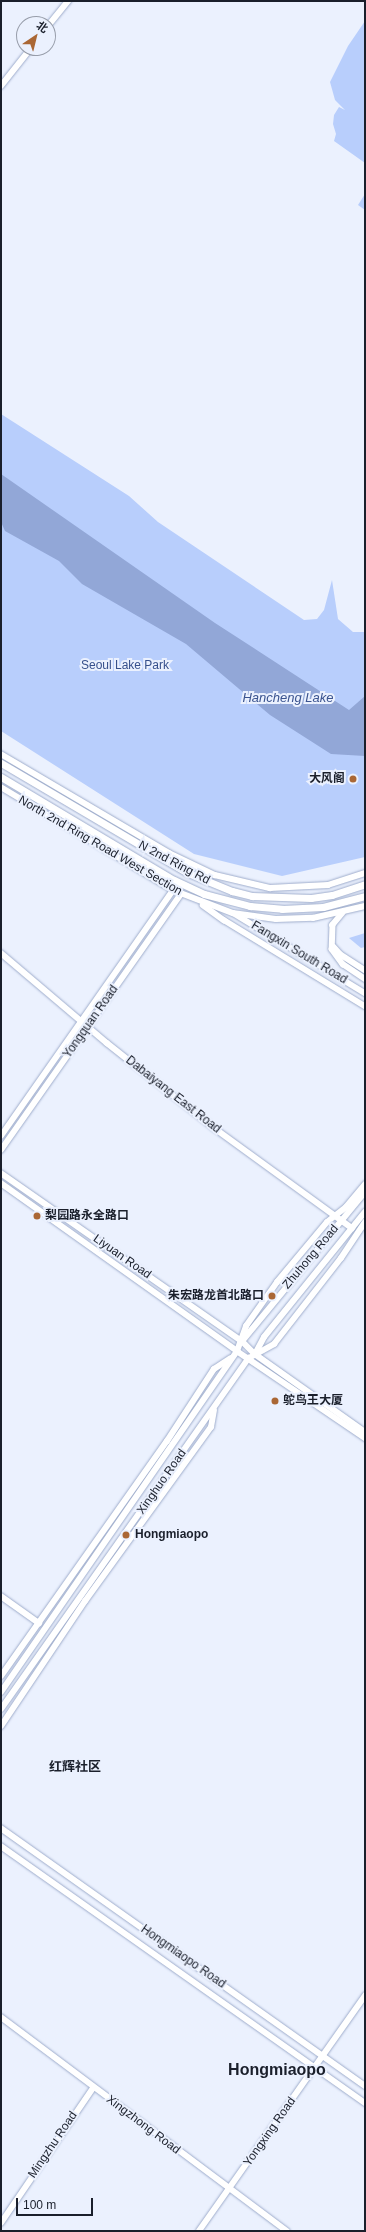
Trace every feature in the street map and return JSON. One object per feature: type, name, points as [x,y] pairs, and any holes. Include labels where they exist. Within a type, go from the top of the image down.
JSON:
[{"type":"highway","name":"N 2nd Ring Rd","points":[[1,763],[175,866],[209,883],[232,891],[252,896],[311,898],[332,895],[365,884]]},
{"type":"highway","name":"N 2nd Ring Rd","points":[[1,777],[174,880],[204,894],[250,906],[282,910],[323,907],[365,896]]},
{"type":"main road","points":[[56,16],[68,1]]},
{"type":"main road","points":[[1,86],[25,56]]},
{"type":"main road","points":[[1,754],[169,853],[215,875],[270,888],[328,885],[365,874]]},
{"type":"main road","name":"North 2nd Ring Road West Section","points":[[1,787],[173,890],[233,913],[276,919],[313,918],[346,912],[365,906]]},
{"type":"main road","name":"Yongquan Road","points":[[1,1136],[173,890]]},
{"type":"main road","name":"Yongquan Road","points":[[1,1150],[181,894]]},
{"type":"main road","points":[[196,900],[224,920],[365,1006]]},
{"type":"main road","points":[[346,912],[336,920],[331,938],[340,954],[365,970]]},
{"type":"main road","name":"Fangxin South Road","points":[[233,913],[365,993]]},
{"type":"main road","name":"Fangxin South Road","points":[[331,938],[332,949],[339,960],[365,980]]},
{"type":"main road","name":"Dabaiyang East Road","points":[[1,953],[88,1026],[213,1127],[352,1228]]},
{"type":"main road","name":"Liyuan Road","points":[[1,1173],[242,1341],[255,1354],[365,1432]]},
{"type":"main road","name":"Liyuan Road","points":[[1,1183],[235,1354],[249,1358],[365,1438]]},
{"type":"main road","points":[[242,1341],[246,1326],[277,1282],[365,1184]]},
{"type":"main road","name":"Zhuhong Road","points":[[242,1341],[365,1192]]},
{"type":"main road","points":[[355,1238],[365,1212]]},
{"type":"main road","name":"Zhuhong Road","points":[[255,1354],[264,1337],[365,1212]]},
{"type":"main road","points":[[355,1238],[365,1222]]},
{"type":"main road","name":"Xinghuo Road","points":[[1,1709],[249,1358],[274,1344],[355,1238]]},
{"type":"main road","name":"Xinghuo Road","points":[[1,1692],[167,1454],[235,1354],[242,1341]]},
{"type":"main road","points":[[1,1676],[63,1591],[214,1369],[235,1354]]},
{"type":"main road","points":[[1,1726],[69,1625],[179,1468],[211,1427],[215,1408]]},
{"type":"main road","points":[[167,1454],[176,1426]]},
{"type":"main road","points":[[132,1491],[138,1495]]},
{"type":"main road","points":[[94,1545],[100,1549]]},
{"type":"main road","points":[[58,1611],[63,1591]]},
{"type":"main road","points":[[1,1596],[39,1623]]},
{"type":"main road","points":[[69,1625],[78,1601]]},
{"type":"main road","name":"Hongmiaopo Road","points":[[1,1828],[365,2086]]},
{"type":"main road","name":"Hongmiaopo Road","points":[[1,1846],[365,2103]]},
{"type":"main road","name":"Yongxing Road","points":[[199,2231],[365,1996]]},
{"type":"main road","name":"Xingzhong Road","points":[[1,2017],[93,2088],[287,2231]]},
{"type":"main road","name":"Mingzhu Road","points":[[1,2223],[93,2088]]},
{"type":"green space","points":[[365,21],[365,163],[334,141],[336,134],[333,124],[334,115],[339,107],[345,110],[335,100],[330,82],[348,46]]},
{"type":"green space","points":[[365,194],[365,210],[358,205]]},
{"type":"green space","name":"Seoul Lake Park","points":[[1,414],[129,496],[158,522],[304,620],[317,619],[324,610],[332,580],[338,619],[353,632],[365,632],[365,857],[282,876],[194,854],[1,731]]},
{"type":"green space","points":[[365,933],[365,947],[361,948],[349,938]]},
{"type":"water","name":"Hancheng Lake","points":[[1,474],[215,623],[349,710],[365,696],[365,756],[331,754],[270,715],[186,644],[82,584],[59,561],[5,531],[1,522]]},
{"type":"place","name":"大风阁","points":[[353,779]]},
{"type":"place","name":"梨园路永全路口","points":[[37,1216]]},
{"type":"place","name":"朱宏路龙首北路口","points":[[272,1296]]},
{"type":"place","name":"鸵鸟王大厦","points":[[275,1401]]},
{"type":"place","name":"Hongmiaopo","points":[[126,1535]]},
{"type":"district","name":"红辉社区","points":[[75,1767]]},
{"type":"district","name":"Hongmiaopo","points":[[277,2070]]}]
